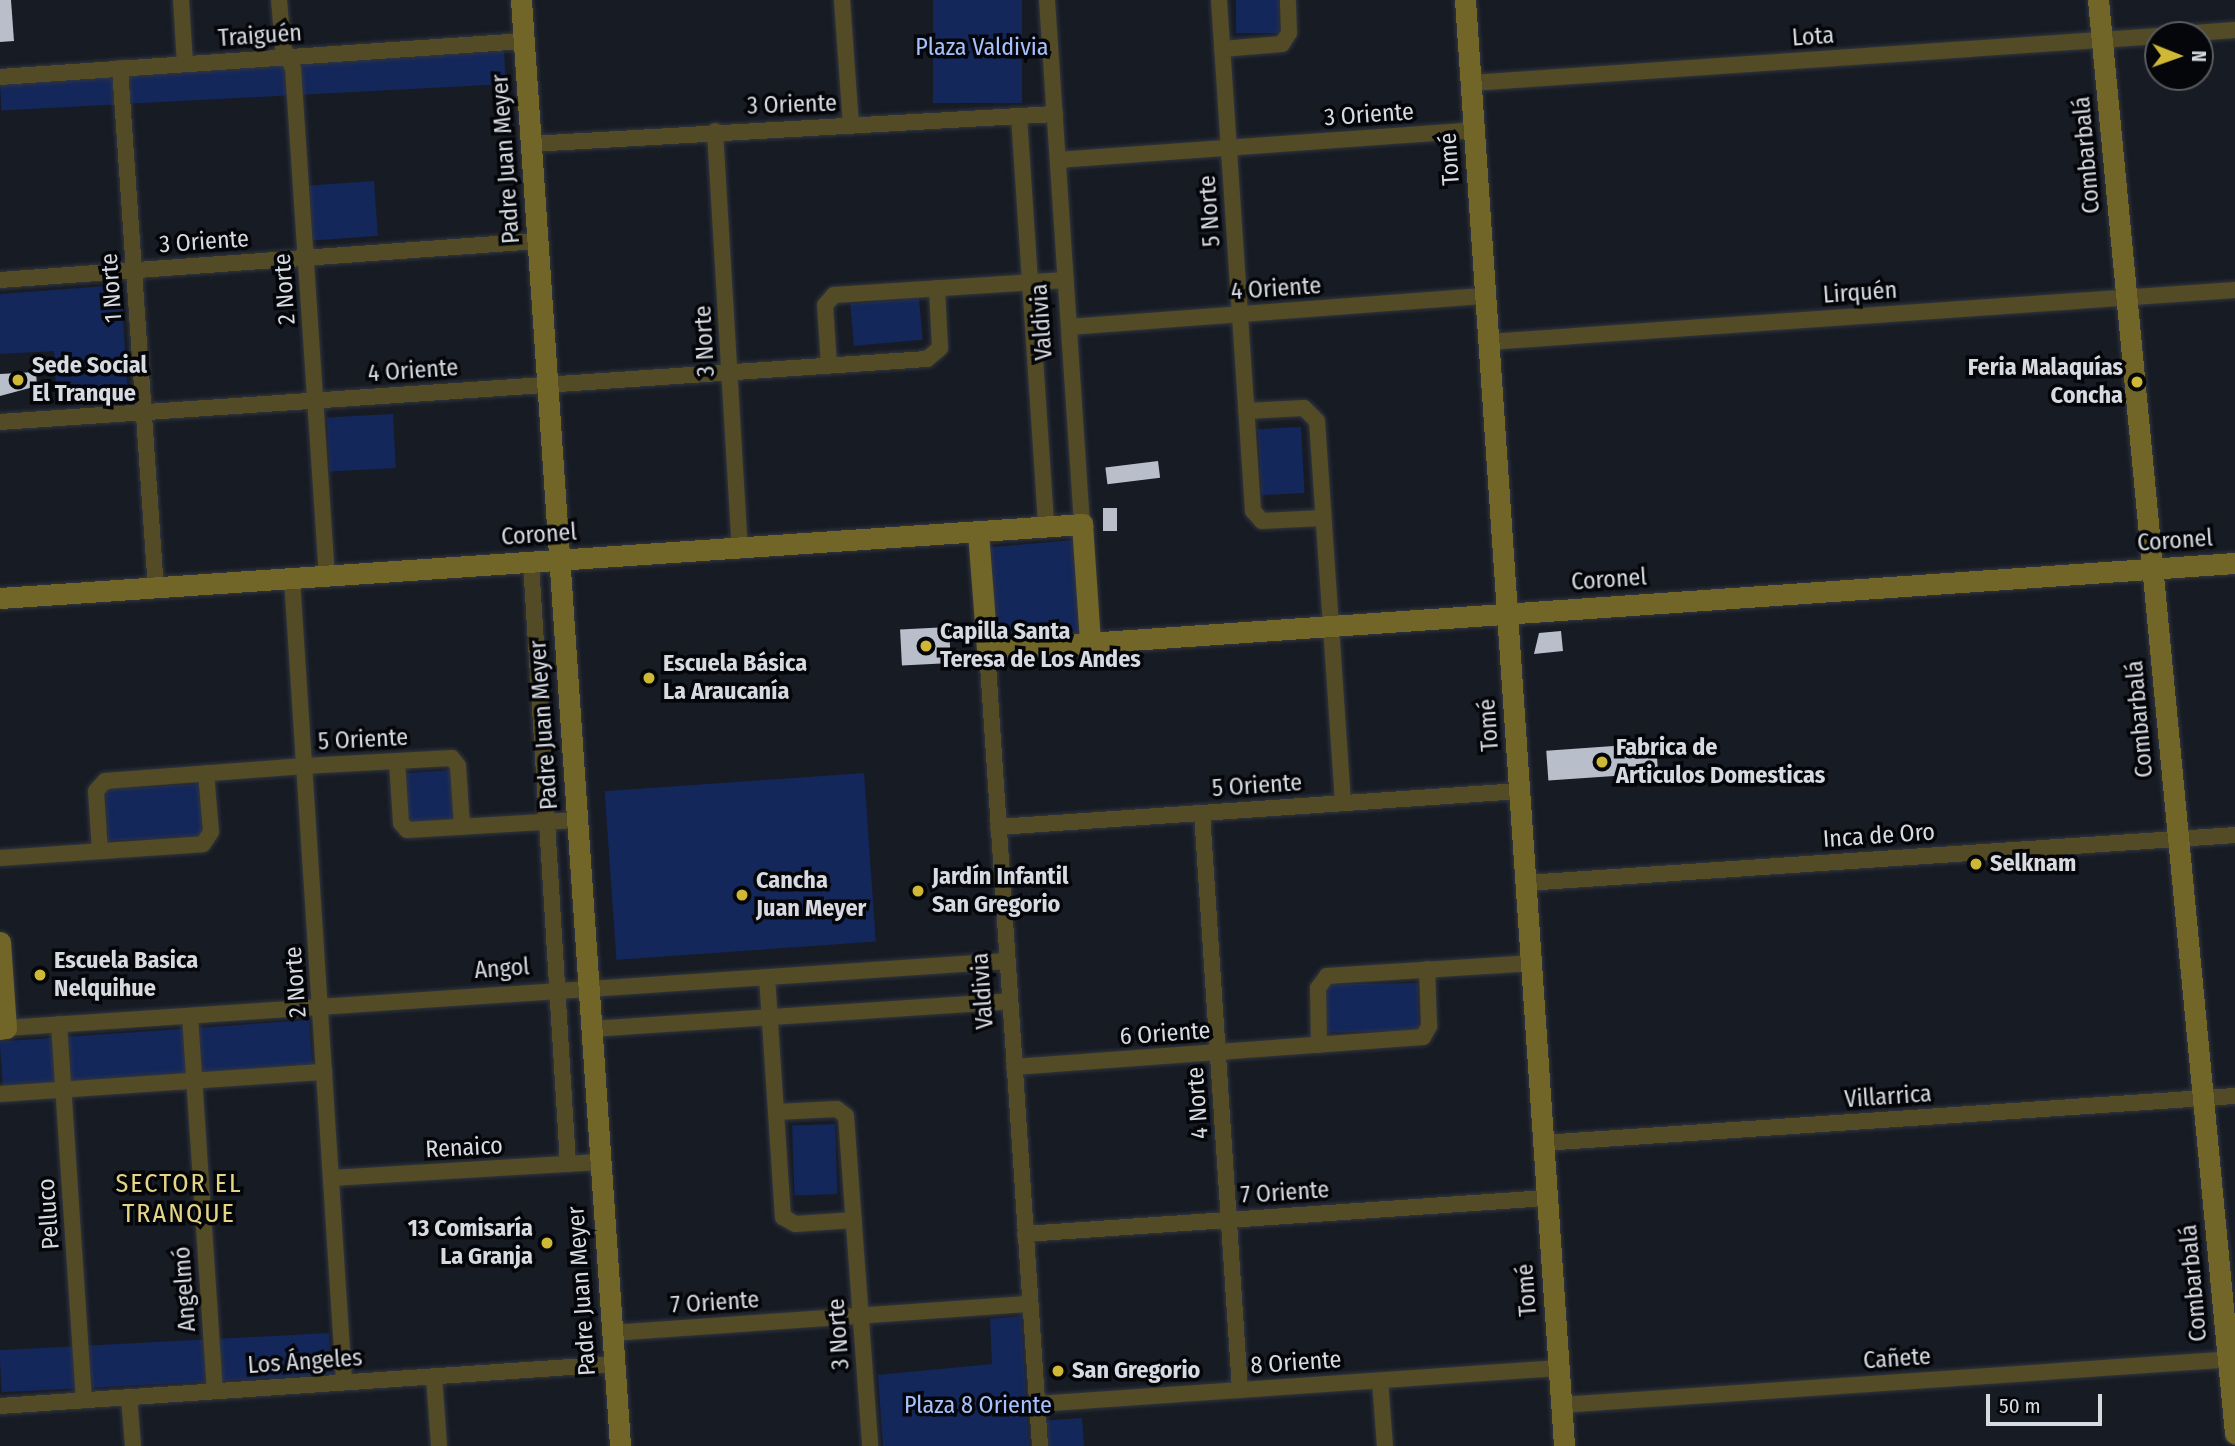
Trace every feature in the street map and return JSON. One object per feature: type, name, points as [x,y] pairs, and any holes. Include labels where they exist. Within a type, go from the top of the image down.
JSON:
[{"type":"street","points":[[181,0],[185,64]]},
{"type":"street","name":"2 Norte","points":[[279,0],[288,57],[293,68],[327,577]]},
{"type":"street","name":"Padre Juan Meyer","points":[[521,0],[620,1446]]},
{"type":"street","points":[[842,0],[851,126]]},
{"type":"street","name":"Valdivia","points":[[1047,0],[1090,641]]},
{"type":"street","name":"5 Norte","points":[[1219,0],[1254,516],[1262,522],[1323,517]]},
{"type":"street","points":[[1222,49],[1282,44],[1289,33],[1288,0]]},
{"type":"street","name":"Tomé","points":[[1465,0],[1564,1446]]},
{"type":"street","name":"Combarbalá","points":[[2098,0],[2203,1098],[2232,1359],[2235,1433]]},
{"type":"street","points":[[2214,32],[2235,30]]},
{"type":"street","name":"Lota","points":[[1471,83],[2144,37]]},
{"type":"street","name":"Traiguén","points":[[0,76],[524,41]]},
{"type":"street","name":"1 Norte","points":[[120,68],[156,589]]},
{"type":"street","name":"3 Oriente","points":[[531,144],[715,131],[1055,114]]},
{"type":"street","name":"Valdivia","points":[[1019,117],[1046,527]]},
{"type":"street","name":"3 Oriente","points":[[1058,160],[1474,130]]},
{"type":"street","name":"3 Norte","points":[[715,131],[740,548]]},
{"type":"street","name":"3 Oriente","points":[[0,280],[537,241]]},
{"type":"street","points":[[829,366],[825,309],[830,297],[1066,280]]},
{"type":"street","name":"4 Oriente","points":[[0,422],[934,357],[940,344],[937,288]]},
{"type":"street","name":"Lirquén","points":[[1489,342],[2235,290]]},
{"type":"street","name":"4 Oriente","points":[[1069,327],[1486,296]]},
{"type":"street","points":[[1247,411],[1304,408],[1315,416],[1343,803]]},
{"type":"street","name":"Coronel","points":[[0,598],[1082,524]]},
{"type":"street","name":"Valdivia","points":[[978,532],[1040,1446]]},
{"type":"street","name":"Padre Juan Meyer","points":[[531,562],[568,1164]]},
{"type":"street","name":"Coronel","points":[[987,650],[2235,563]]},
{"type":"street","name":"2 Norte","points":[[292,579],[344,1382]]},
{"type":"street","name":"5 Oriente","points":[[100,851],[96,794],[102,782],[304,766],[455,760],[462,827]]},
{"type":"street","points":[[397,761],[404,828],[576,820]]},
{"type":"street","points":[[0,858],[206,842],[211,832],[206,773]]},
{"type":"street","name":"5 Oriente","points":[[998,827],[1520,790]]},
{"type":"street","name":"4 Norte","points":[[1202,813],[1240,1390]]},
{"type":"street","name":"Inca de Oro","points":[[1526,883],[2235,835]]},
{"type":"street","points":[[0,953],[3,1028]]},
{"type":"street","name":"Angol","points":[[3,1028],[1007,961]]},
{"type":"street","points":[[1319,1045],[1317,992],[1323,978],[1531,963]]},
{"type":"street","name":"6 Oriente","points":[[1014,1067],[1423,1037],[1429,1026],[1427,969]]},
{"type":"street","points":[[767,977],[786,1221],[854,1220]]},
{"type":"street","points":[[591,1029],[1010,1001]]},
{"type":"street","name":"Angelmó","points":[[190,1016],[215,1391]]},
{"type":"street","name":"Pelluco","points":[[59,1024],[84,1400]]},
{"type":"street","points":[[0,1094],[324,1072]]},
{"type":"street","name":"Villarrica","points":[[1544,1143],[2235,1096]]},
{"type":"street","name":"3 Norte","points":[[776,1112],[844,1112],[870,1446]]},
{"type":"street","name":"Renaico","points":[[331,1178],[600,1162]]},
{"type":"street","name":"7 Oriente","points":[[1025,1234],[1547,1198]]},
{"type":"street","name":"7 Oriente","points":[[612,1333],[1030,1304]]},
{"type":"street","name":"Cañete","points":[[1561,1405],[2232,1359]]},
{"type":"street","name":"Los Ángeles","points":[[0,1406],[614,1364]]},
{"type":"street","name":"8 Oriente","points":[[1037,1404],[1559,1368]]},
{"type":"street","points":[[434,1376],[439,1446]]},
{"type":"street","points":[[1380,1381],[1385,1446]]},
{"type":"street","points":[[130,1397],[133,1446]]},
{"type":"green space","name":"Plaza Valdivia","points":[[933,0],[1022,0],[1022,103],[933,103]]},
{"type":"green space","points":[[1236,0],[1279,0],[1279,33],[1236,33]]},
{"type":"green space","points":[[504,51],[506,84],[1,110],[0,77]]},
{"type":"green space","points":[[374,181],[378,236],[313,240],[309,186]]},
{"type":"green space","points":[[121,285],[128,397],[57,402],[54,351],[0,354],[0,294]]},
{"type":"green space","points":[[919,298],[923,340],[854,346],[850,304]]},
{"type":"green space","points":[[393,414],[396,468],[330,471],[327,417]]},
{"type":"green space","points":[[1301,427],[1304,493],[1262,495],[1258,429]]},
{"type":"green space","points":[[1073,540],[1082,639],[996,646],[987,547]]},
{"type":"green space","points":[[452,770],[456,821],[409,824],[405,773]]},
{"type":"green space","name":"Cancha Juan Meyer","points":[[864,773],[876,942],[616,960],[605,791]]},
{"type":"green space","points":[[201,784],[204,836],[108,841],[105,789]]},
{"type":"green space","points":[[1418,983],[1419,1031],[1326,1033],[1325,985]]},
{"type":"green space","points":[[309,1020],[313,1079],[4,1100],[0,1042]]},
{"type":"green space","points":[[835,1124],[837,1194],[794,1195],[792,1126]]},
{"type":"green space","name":"Plaza 8 Oriente","points":[[1021,1316],[1029,1446],[883,1446],[878,1375],[992,1364],[990,1319]]},
{"type":"green space","points":[[329,1333],[331,1375],[2,1392],[0,1350]]},
{"type":"green space","points":[[1082,1418],[1084,1446],[1049,1446],[1047,1420]]},
{"type":"building","points":[[0,0],[11,0],[14,41],[0,42]]},
{"type":"building","name":"Sede Social El Tranque","points":[[36,372],[37,386],[0,396],[0,374]]},
{"type":"building","points":[[1158,461],[1160,478],[1107,484],[1105,467]]},
{"type":"building","points":[[1103,508],[1117,508],[1117,531],[1103,531]]},
{"type":"building","name":"Capilla Santa Teresa de Los Andes","points":[[949,627],[951,663],[902,666],[900,630]]},
{"type":"building","points":[[1561,631],[1563,651],[1534,654],[1539,633]]},
{"type":"building","name":"Fabrica de Articulos Domesticas","points":[[1656,743],[1658,773],[1548,781],[1546,751]]},
{"type":"place","name":"Sede Social El Tranque","points":[[18,380]]},
{"type":"place","name":"Feria Malaquías Concha","points":[[2137,382]]},
{"type":"place","name":"Capilla Santa Teresa de Los Andes","points":[[926,646]]},
{"type":"place","name":"Escuela Básica La Araucanía","points":[[649,678]]},
{"type":"place","name":"Fabrica de Articulos Domesticas","points":[[1602,762]]},
{"type":"place","name":"Selknam","points":[[1976,864]]},
{"type":"place","name":"Jardín Infantil San Gregorio","points":[[918,891]]},
{"type":"place","name":"Cancha Juan Meyer","points":[[742,895]]},
{"type":"place","name":"Escuela Basica Nelquihue","points":[[40,975]]},
{"type":"place","name":"13 Comisaría La Granja","points":[[547,1243]]},
{"type":"place","name":"San Gregorio","points":[[1058,1371]]},
{"type":"district","name":"SECTOR EL TRANQUE","points":[[179,1199]]}]
